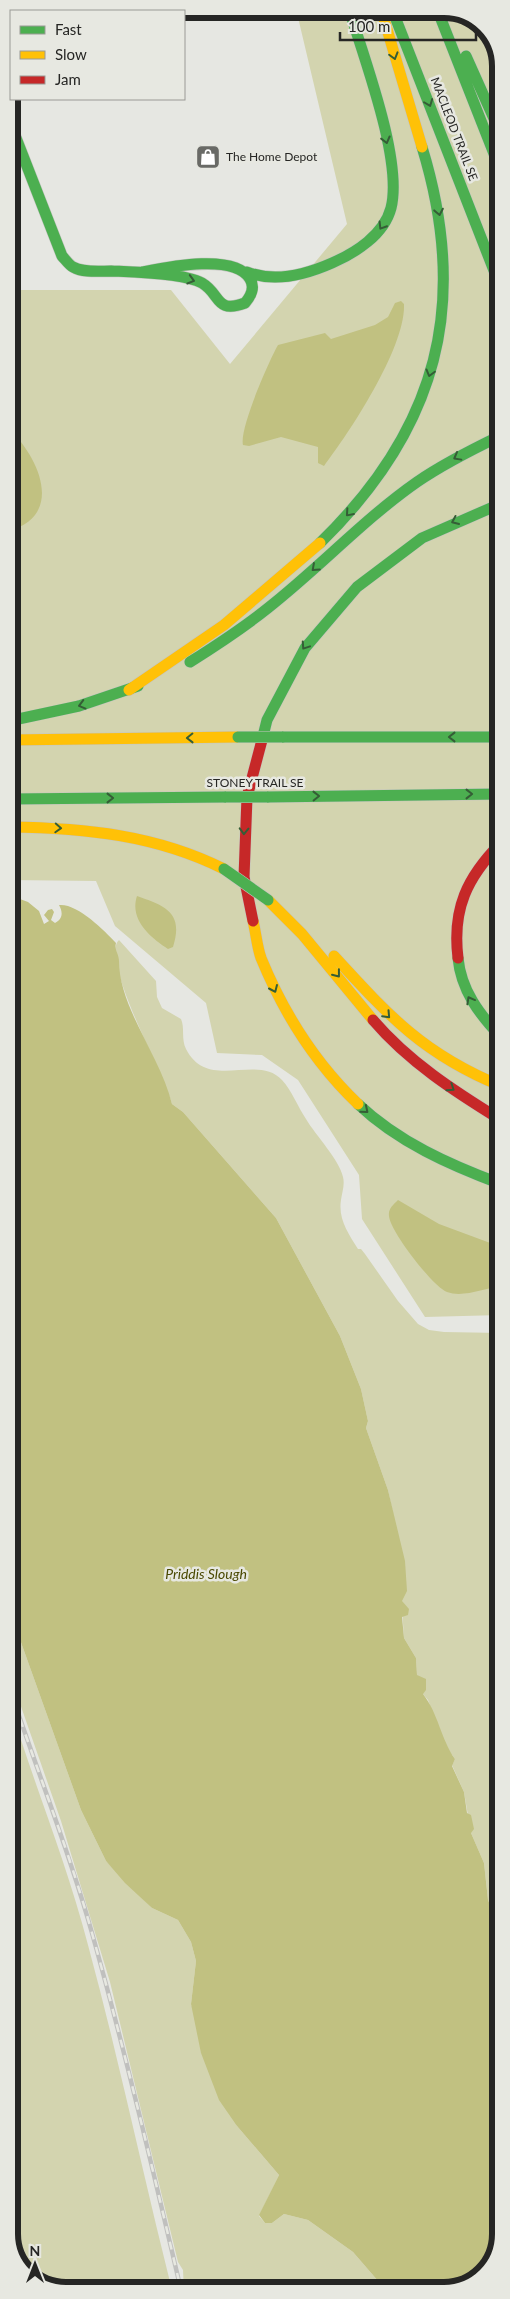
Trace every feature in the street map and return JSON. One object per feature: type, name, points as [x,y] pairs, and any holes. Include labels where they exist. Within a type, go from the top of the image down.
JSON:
[{"type":"main road","points":[[143,272],[182,266],[237,266],[258,277],[280,277],[301,274],[338,261],[376,235],[391,208],[394,190],[392,162],[352,18]]},
{"type":"main road","points":[[128,690],[178,661],[223,628],[295,566],[343,520],[377,480],[393,455],[408,429],[427,384],[440,328],[443,298],[443,246],[433,185],[384,18]]},
{"type":"main road","name":"MACLEOD TRAIL SE","points":[[396,18],[492,265]]},
{"type":"main road","points":[[441,18],[492,149]]},
{"type":"main road","points":[[449,18],[492,114]]},
{"type":"main road","points":[[18,143],[62,256],[73,267],[92,271],[143,272],[182,278],[202,283],[222,304],[234,306],[244,304],[250,298],[253,290],[252,281],[247,272]]},
{"type":"main road","points":[[18,719],[79,706],[128,690],[175,670],[225,641],[267,610],[404,490],[448,462],[492,440]]},
{"type":"main road","points":[[492,507],[447,524],[392,556],[347,594],[310,639],[282,684],[262,732],[249,782],[243,846],[248,899],[263,961],[281,1004],[307,1048],[346,1093],[394,1133],[444,1162],[492,1181]]},
{"type":"main road","points":[[18,740],[238,737],[492,737]]},
{"type":"main road","name":"STONEY TRAIL SE","points":[[18,799],[492,794]]},
{"type":"main road","points":[[18,827],[65,829],[136,837],[182,850],[224,870],[277,908],[312,944],[397,1046],[430,1074],[492,1114]]},
{"type":"main road","points":[[492,852],[482,861],[470,882],[455,926],[455,951],[464,990],[476,1012],[492,1028]]},
{"type":"main road","points":[[277,908],[314,936],[394,1022],[420,1044],[450,1065],[492,1082]]},
{"type":"shaded area","points":[[298,18],[454,18],[476,29],[486,41],[492,56],[492,1315],[425,1317],[362,1219],[359,1175],[298,1080],[262,1055],[217,1053],[206,1003],[115,926],[96,881],[18,880],[18,290],[171,290],[230,364],[347,224]]},
{"type":"shaded area","points":[[119,940],[156,981],[157,997],[162,1008],[181,1019],[186,1049],[195,1062],[219,1071],[260,1070],[272,1073],[286,1084],[310,1126],[341,1170],[344,1183],[340,1207],[342,1220],[347,1231],[358,1249],[361,1249],[398,1301],[418,1324],[429,1330],[444,1332],[492,1333],[492,1910],[488,1900],[484,1863],[471,1833],[464,1792],[452,1765],[455,1759],[445,1745],[428,1700],[423,1694],[417,1675],[416,1658],[404,1638],[397,1532],[388,1490],[366,1428],[368,1421],[361,1389],[340,1336],[276,1218],[183,1112],[172,1104],[125,992],[115,951]]},
{"type":"shaded area","points":[[18,1634],[81,1810],[106,1861],[152,1908],[178,1920],[191,1942],[196,1961],[191,2004],[237,2126],[279,2175],[259,2216],[265,2223],[272,2223],[284,2214],[308,2220],[353,2252],[379,2282],[184,2281],[183,2270],[178,2262],[110,1982],[61,1821],[18,1698]]},
{"type":"shaded area","points":[[18,1730],[80,1914],[170,2281],[53,2280],[34,2270],[27,2263],[18,2243]]},
{"type":"water","points":[[401,301],[404,304],[402,322],[396,343],[386,365],[361,411],[324,466],[318,463],[318,447],[281,437],[249,446],[243,445],[243,437],[250,411],[278,345],[325,333],[331,339],[375,325],[388,317],[395,303]]},
{"type":"water","points":[[18,439],[30,454],[41,484],[42,499],[37,512],[26,523],[18,527]]},
{"type":"water","points":[[137,896],[156,903],[170,912],[176,926],[173,947],[168,949],[143,927],[136,913]]},
{"type":"water","name":"Priddis Slough","points":[[18,898],[28,902],[39,911],[44,924],[49,921],[44,915],[48,910],[52,909],[54,912],[51,920],[55,923],[60,919],[61,915],[59,905],[74,908],[90,918],[116,943],[121,979],[126,997],[167,1086],[172,1104],[183,1112],[276,1218],[340,1336],[361,1389],[368,1421],[366,1428],[388,1490],[405,1561],[407,1591],[402,1601],[409,1609],[408,1615],[402,1617],[404,1638],[416,1658],[417,1675],[426,1679],[426,1690],[423,1694],[455,1759],[452,1766],[464,1792],[467,1813],[471,1815],[474,1829],[471,1833],[484,1863],[488,1900],[492,1910],[492,2240],[488,2255],[476,2270],[454,2281],[379,2282],[353,2252],[308,2220],[284,2214],[272,2223],[265,2223],[259,2215],[279,2175],[237,2126],[219,2100],[201,2053],[191,2004],[196,1961],[191,1942],[178,1920],[152,1908],[125,1883],[106,1861],[81,1810],[18,1634]]},
{"type":"water","points":[[398,1200],[439,1224],[492,1244],[492,1288],[453,1294],[441,1288],[413,1258],[397,1234],[389,1216],[391,1207]]},
{"type":"railway","points":[[18,1712],[63,1841],[92,1933],[127,2066],[179,2281]]},
{"type":"traffic: fast","points":[[247,272],[268,277],[279,277],[301,274],[322,267],[341,259],[368,242],[382,227],[387,218],[391,208],[393,188],[392,164],[380,109],[352,18]]},
{"type":"traffic: fast","points":[[396,18],[492,265]]},
{"type":"traffic: fast","points":[[441,18],[492,149]]},
{"type":"traffic: fast","points":[[466,56],[492,114]]},
{"type":"traffic: fast","points":[[18,143],[62,256],[72,266],[87,271],[183,277],[202,283],[208,287],[219,301],[228,306],[245,303],[251,294],[250,279],[242,271],[230,266],[216,264],[184,265],[143,272]]},
{"type":"traffic: fast","points":[[320,543],[360,499],[392,455],[417,409],[433,361],[442,311],[443,259],[436,204],[422,147]]},
{"type":"traffic: fast","points":[[190,662],[268,608],[397,496],[447,463],[492,440]]},
{"type":"traffic: fast","points":[[262,740],[267,720],[305,648],[357,587],[422,538],[492,507]]},
{"type":"traffic: fast","points":[[18,719],[79,706],[138,686]]},
{"type":"traffic: fast","points":[[238,737],[282,737]]},
{"type":"traffic: fast","points":[[282,737],[492,737]]},
{"type":"traffic: fast","points":[[267,797],[492,794]]},
{"type":"traffic: fast","points":[[18,799],[226,797]]},
{"type":"traffic: fast","points":[[226,797],[267,797]]},
{"type":"traffic: fast","points":[[224,869],[268,900]]},
{"type":"traffic: fast","points":[[458,958],[467,991],[472,1001],[492,1027]]},
{"type":"traffic: fast","points":[[358,1104],[374,1118],[407,1141],[463,1169],[492,1180]]},
{"type":"traffic: slow","points":[[384,18],[422,147]]},
{"type":"traffic: slow","points":[[129,690],[224,625],[320,543]]},
{"type":"traffic: slow","points":[[18,740],[238,737]]},
{"type":"traffic: slow","points":[[18,827],[65,829],[146,841],[198,857],[224,869]]},
{"type":"traffic: slow","points":[[268,900],[302,934],[373,1020]]},
{"type":"traffic: slow","points":[[253,921],[261,958],[290,1018],[314,1055],[358,1104]]},
{"type":"traffic: slow","points":[[334,956],[372,997],[409,1032],[450,1061],[492,1082]]},
{"type":"traffic: jam","points":[[253,921],[244,877],[247,797],[262,740]]},
{"type":"traffic: jam","points":[[458,958],[457,924],[460,909],[471,881],[492,853]]},
{"type":"traffic: jam","points":[[373,1020],[402,1049],[433,1075],[492,1114]]},
{"type":"place","name":"The Home Depot","points":[[208,157]]}]
